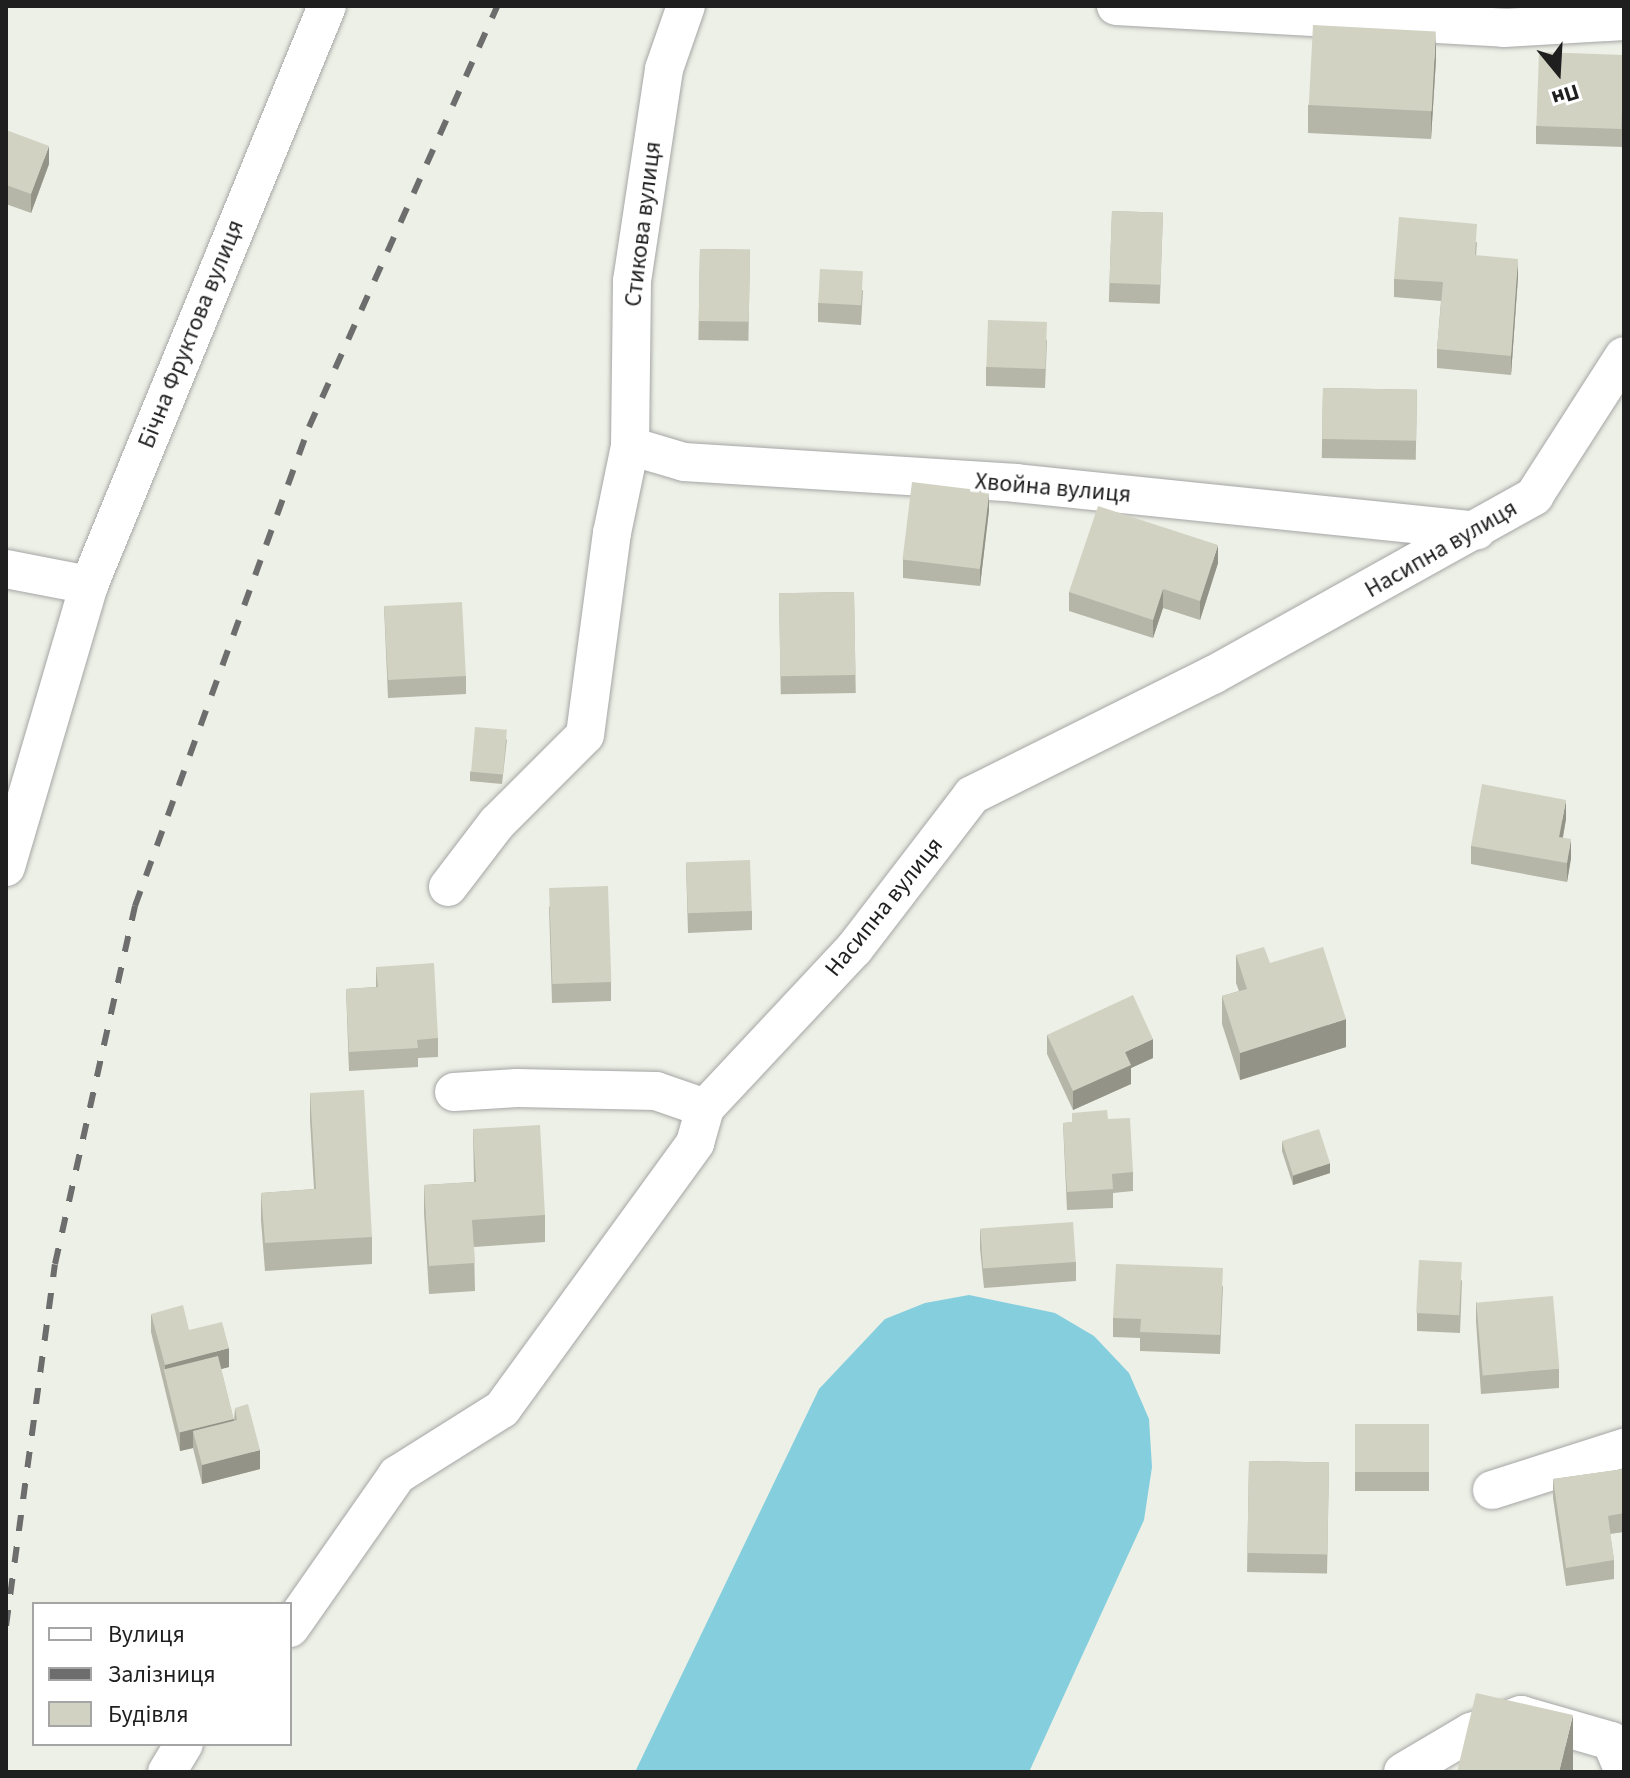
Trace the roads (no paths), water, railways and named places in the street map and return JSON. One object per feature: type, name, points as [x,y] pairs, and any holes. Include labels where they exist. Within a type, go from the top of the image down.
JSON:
[{"type":"street","name":"Бічна Фруктова вулиця","points":[[6,867],[89,585],[327,6]]},
{"type":"street","name":"Стикова вулиця","points":[[448,887],[497,823],[585,735],[612,533],[630,446],[632,281],[664,69],[686,6]]},
{"type":"street","points":[[1116,6],[1504,28],[1624,21]]},
{"type":"street","name":"Насипна вулиця","points":[[292,1625],[397,1475],[502,1409],[695,1143],[705,1108],[854,949],[972,795],[1213,675],[1477,531],[1534,496],[1624,356]]},
{"type":"street","name":"Хвойна вулиця","points":[[630,446],[684,462],[1016,483],[1477,531]]},
{"type":"street","points":[[6,569],[89,585]]},
{"type":"street","points":[[454,1092],[517,1088],[656,1091],[705,1108]]},
{"type":"street","points":[[1492,1490],[1624,1448]]},
{"type":"street","points":[[1403,1772],[1471,1732],[1521,1715],[1611,1741],[1624,1771]]},
{"type":"street","points":[[167,1772],[183,1746]]},
{"type":"railway","points":[[6,1626],[55,1264],[135,906],[309,427],[497,6]]}]
